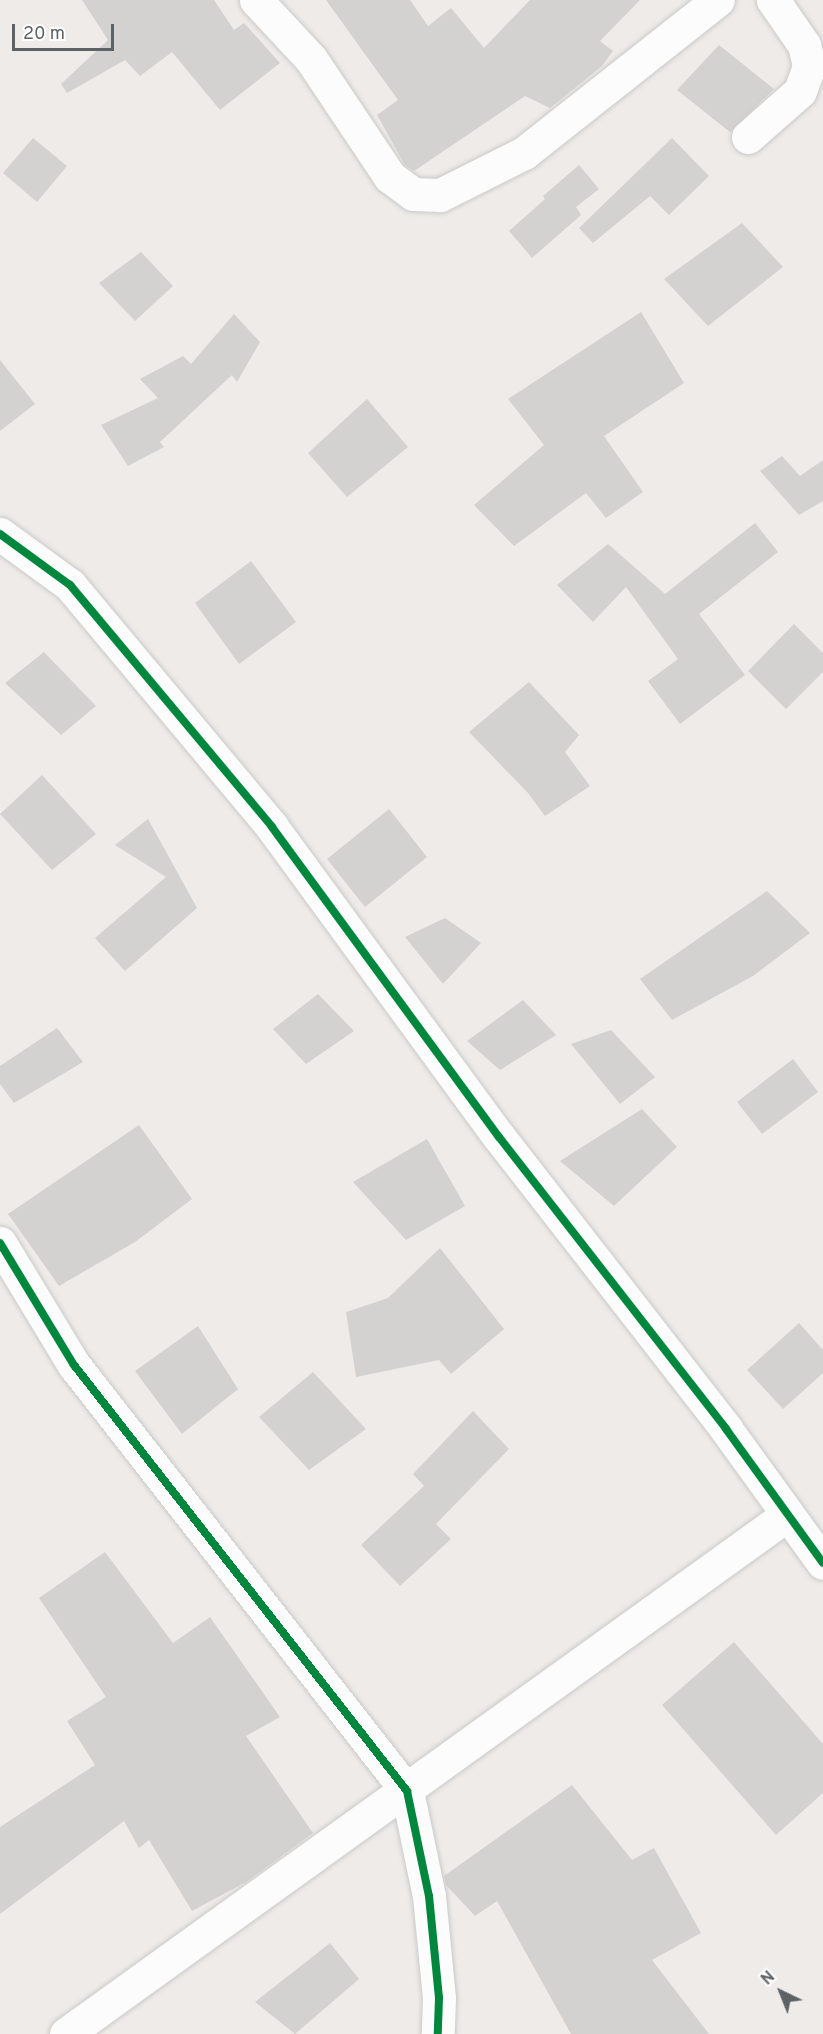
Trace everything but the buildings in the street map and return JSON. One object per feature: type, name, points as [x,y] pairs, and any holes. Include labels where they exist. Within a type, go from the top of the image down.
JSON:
[{"type":"street","points":[[256,0],[311,59],[390,177],[413,194],[440,195],[524,153],[718,0]]},
{"type":"street","points":[[748,137],[800,91],[809,66],[804,45],[773,0]]},
{"type":"street","points":[[0,534],[70,585],[272,827],[499,1137],[726,1429],[823,1563]]},
{"type":"street","points":[[0,1243],[74,1365],[406,1791],[429,1896],[439,1998],[438,2034]]},
{"type":"street","points":[[66,2034],[336,1836],[406,1791],[787,1515]]},
{"type":"cycle path","points":[[0,534],[70,585],[272,827],[499,1137],[726,1429],[823,1563]]},
{"type":"cycle path","points":[[0,1243],[74,1365],[407,1791],[429,1896],[439,1998],[438,2034]]}]
